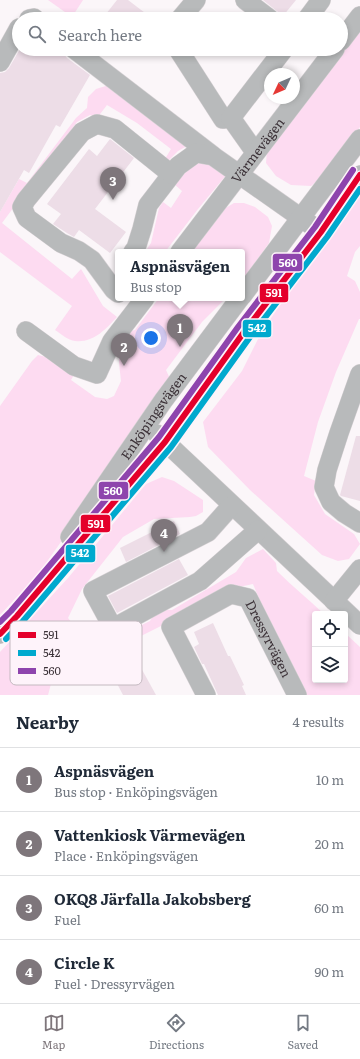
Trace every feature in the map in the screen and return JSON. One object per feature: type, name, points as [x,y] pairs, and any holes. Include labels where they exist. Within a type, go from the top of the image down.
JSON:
[{"type":"street","points":[[186,12],[196,0]]},
{"type":"street","points":[[245,0],[261,12]]},
{"type":"street","points":[[312,12],[321,0]]},
{"type":"street","points":[[348,32],[360,16]]},
{"type":"street","points":[[0,62],[12,41]]},
{"type":"street","points":[[83,56],[213,156],[321,232]]},
{"type":"street","points":[[182,56],[223,119],[231,118],[279,56]]},
{"type":"street","name":"Värmevägen","points":[[182,249],[330,56]]},
{"type":"street","points":[[231,118],[255,152]]},
{"type":"street","points":[[115,283],[92,260],[79,251],[61,243],[27,218],[22,208],[26,200],[82,132],[97,124],[115,129],[171,174]]},
{"type":"street","name":"Enköpingsvägen","points":[[245,292],[360,139]]},
{"type":"street","points":[[135,249],[148,205],[171,174],[178,166],[196,153],[213,156]]},
{"type":"street","name":"Enköpingsvägen","points":[[12,621],[165,442],[244,332],[321,232],[360,175]]},
{"type":"street","points":[[26,331],[74,366],[97,374],[112,341],[124,301]]},
{"type":"street","name":"Enköpingsvägen","points":[[16,616],[146,425],[238,301]]},
{"type":"street","points":[[360,374],[327,470],[324,487],[331,502],[344,513],[360,523]]},
{"type":"street","points":[[146,425],[360,625]]},
{"type":"street","points":[[109,621],[93,591],[208,532],[232,505]]},
{"type":"street","points":[[126,621],[200,581],[258,530]]},
{"type":"street","points":[[334,600],[360,569]]},
{"type":"street","name":"Dressyrvägen","points":[[206,695],[171,627],[231,594],[248,598],[297,695]]},
{"type":"street","name":"Enköpingsvägen","points":[[0,634],[10,623]]},
{"type":"shaded area","points":[[48,0],[83,0],[75,12],[65,12]]},
{"type":"shaded area","points":[[360,29],[360,127],[324,175],[311,186],[291,185],[276,176],[266,163],[267,151],[339,56],[348,56],[348,45]]},
{"type":"shaded area","points":[[109,85],[187,146],[178,151],[168,161],[165,159],[171,149],[137,123],[107,105],[97,118],[90,115],[77,122],[2,223],[72,279],[81,269],[103,306],[117,317],[103,331],[93,338],[75,341],[67,338],[55,330],[72,306],[0,252],[0,212],[19,179],[27,183],[76,118],[87,108],[88,97],[96,89]]},
{"type":"shaded area","points":[[193,161],[206,162],[227,174],[167,249],[147,249],[151,243],[159,208],[163,202],[171,208],[182,191],[173,183]]},
{"type":"shaded area","points":[[360,186],[360,246],[355,252],[347,276],[355,281],[360,292],[360,319],[336,372],[318,422],[304,476],[316,481],[314,495],[325,514],[354,534],[360,544],[349,559],[338,561],[322,555],[250,490],[208,447],[203,422],[242,371],[261,333]]},
{"type":"shaded area","points":[[234,203],[244,203],[255,207],[268,217],[272,226],[269,243],[245,277],[245,249],[194,249],[224,209]]},
{"type":"shaded area","points":[[157,301],[223,301],[202,322],[166,370],[171,381],[39,573],[0,615],[0,406],[32,361],[38,355],[50,358],[75,373],[71,380],[95,397],[107,399],[114,396],[121,381],[119,344],[131,331],[135,330]]},
{"type":"shaded area","points":[[162,477],[174,481],[203,500],[203,512],[196,516],[154,519],[123,537],[82,589],[68,618],[70,621],[28,621],[68,578],[146,484]]},
{"type":"shaded area","points":[[263,549],[276,563],[277,571],[321,611],[312,611],[312,683],[348,683],[348,636],[360,647],[360,695],[306,695],[268,620],[253,584],[220,591],[163,625],[142,636],[142,625],[150,621],[157,610],[172,610],[236,572],[246,558]]},
{"type":"shaded area","points":[[10,641],[10,685],[51,685],[48,695],[0,695],[0,652]]},
{"type":"building","points":[[117,0],[128,0],[144,12],[108,12]]},
{"type":"building","points":[[263,0],[296,0],[286,12],[278,12]]},
{"type":"building","points":[[16,56],[66,56],[90,75],[60,127],[56,125],[29,173],[24,170],[0,212],[0,73],[5,72]]},
{"type":"building","points":[[110,139],[134,158],[95,209],[126,232],[110,253],[79,230],[74,237],[53,224],[61,214],[47,204],[89,149],[97,156]]},
{"type":"building","points":[[356,436],[360,436],[360,501],[340,495]]},
{"type":"building","points":[[174,521],[180,534],[126,562],[120,548]]},
{"type":"building","points":[[179,559],[188,575],[117,613],[108,596]]},
{"type":"building","points":[[213,623],[228,656],[230,656],[244,685],[242,686],[246,695],[218,695],[204,664],[202,664],[194,647],[199,644],[194,632]]},
{"type":"building","points":[[142,670],[156,695],[123,695],[118,685],[142,685]]},
{"type":"transit line","name":"560","points":[[0,622],[159,437],[238,327],[315,227],[353,170]]},
{"type":"transit line","name":"591","points":[[12,621],[165,442],[244,332],[321,232],[360,175]]},
{"type":"transit line","name":"542","points":[[23,621],[171,447],[250,337],[327,237],[360,189]]},
{"type":"transit line","name":"591","points":[[0,634],[10,623]]},
{"type":"transit line","name":"542","points":[[6,639],[10,635]]},
{"type":"place","name":"OKQ8 Järfalla Jakobsberg","points":[[113,200]]},
{"type":"place","name":"Aspnäsvägen","points":[[180,347]]},
{"type":"place","name":"Vattenkiosk Värmevägen","points":[[124,366]]},
{"type":"place","name":"Circle K","points":[[164,552]]}]
